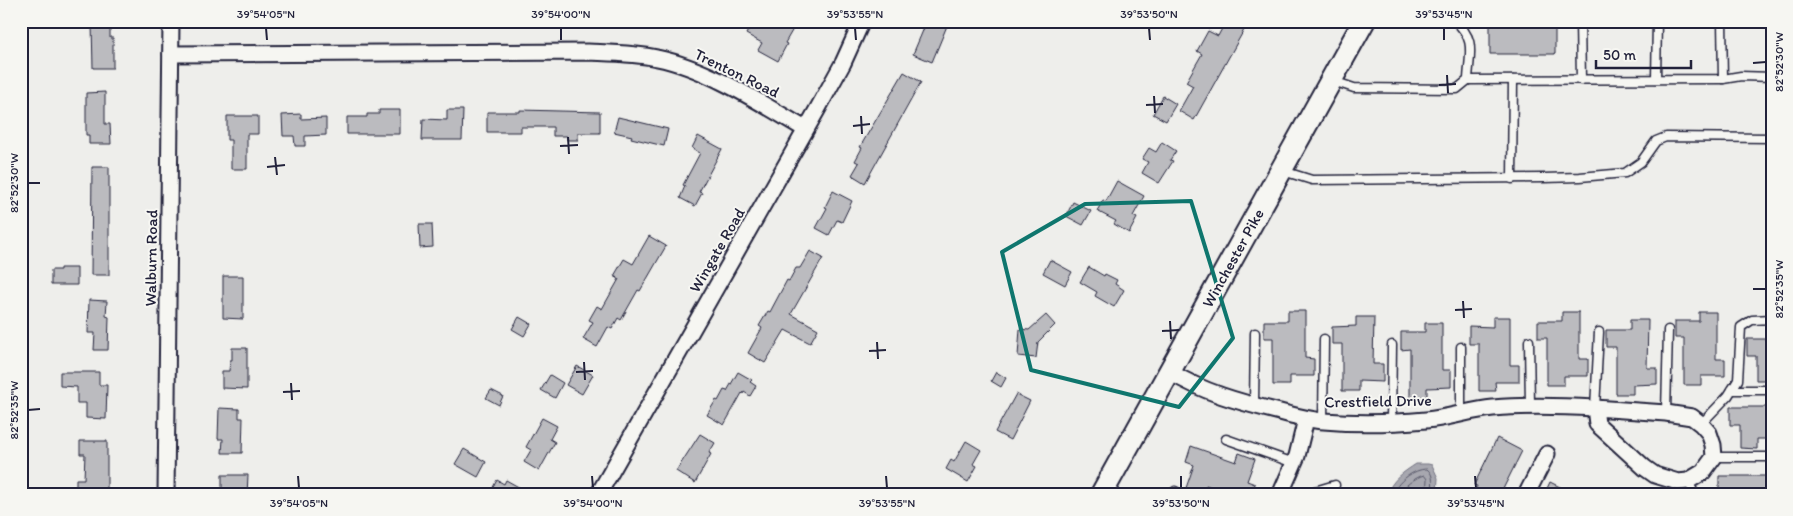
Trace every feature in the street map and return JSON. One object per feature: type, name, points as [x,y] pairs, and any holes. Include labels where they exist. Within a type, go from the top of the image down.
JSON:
[{"type":"main road","name":"Winchester Pike","points":[[1102,495],[1364,21]]},
{"type":"street","name":"Walburn Road","points":[[166,495],[171,21]]},
{"type":"street","name":"Wingate Road","points":[[598,495],[843,63],[862,21]]},
{"type":"street","name":"Trenton Road","points":[[171,54],[588,52],[633,55],[657,58],[699,72],[757,100],[805,129]]},
{"type":"street","name":"Crestfield Drive","points":[[1170,372],[1204,390],[1254,406],[1306,419],[1323,421],[1391,422],[1428,420],[1492,408],[1560,406],[1685,415],[1692,417],[1701,424]]},
{"type":"street","points":[[1596,408],[1597,424],[1645,468],[1655,475],[1678,482],[1688,481],[1703,472],[1714,457],[1711,439],[1701,424]]},
{"type":"street","points":[[1280,495],[1294,463],[1306,419]]},
{"type":"street","points":[[1526,495],[1547,454]]},
{"type":"lane","points":[[1455,21],[1465,30],[1470,41],[1468,80]]},
{"type":"lane","points":[[1580,21],[1581,80]]},
{"type":"lane","points":[[1656,79],[1657,21]]},
{"type":"lane","points":[[1722,21],[1723,79]]},
{"type":"lane","points":[[1331,80],[1354,88],[1457,89],[1468,80],[1723,79],[1741,76],[1772,77]]},
{"type":"lane","points":[[1512,178],[1513,80]]},
{"type":"lane","points":[[1281,170],[1312,180],[1580,177],[1625,173],[1640,162],[1656,141],[1666,137],[1772,138]]},
{"type":"lane","points":[[1701,424],[1732,390],[1738,380],[1741,327],[1752,320],[1772,319]]},
{"type":"lane","points":[[1666,413],[1668,330]]},
{"type":"lane","points":[[1596,408],[1599,332]]},
{"type":"lane","points":[[1254,406],[1255,333]]},
{"type":"lane","points":[[1323,421],[1324,339]]},
{"type":"lane","points":[[1529,341],[1530,406]]},
{"type":"lane","points":[[1391,422],[1392,344]]},
{"type":"lane","points":[[1461,347],[1462,414]]},
{"type":"lane","points":[[1732,390],[1772,390]]},
{"type":"lane","points":[[1226,439],[1294,463]]},
{"type":"lane","points":[[1714,457],[1772,457]]},
{"type":"lane","points":[[1688,481],[1695,495]]},
{"type":"lane","points":[[1301,495],[1335,484]]},
{"type":"highlighted area","points":[[1191,201],[1233,338],[1179,407],[1031,370],[1002,252],[1085,204]]},
{"type":"water","points":[[1416,464],[1432,465],[1438,478],[1437,495],[1387,495],[1395,481]]},
{"type":"building","points":[[753,21],[757,21],[770,28],[774,21],[780,21],[793,29],[778,61],[758,50],[762,43],[746,34]]},
{"type":"building","points":[[927,21],[949,21],[932,62],[913,54]]},
{"type":"building","points":[[1226,21],[1249,21],[1194,120],[1179,111],[1193,86],[1186,82],[1202,54],[1197,51],[1208,31],[1218,36]]},
{"type":"building","points":[[92,24],[110,25],[110,38],[113,38],[113,68],[93,68]]},
{"type":"building","points":[[1490,24],[1555,24],[1555,54],[1490,54]]},
{"type":"building","points":[[904,72],[921,82],[865,183],[852,175],[859,163],[855,161],[862,148],[860,147]]},
{"type":"building","points":[[105,92],[105,124],[110,124],[111,144],[89,144],[89,135],[86,135],[86,93]]},
{"type":"building","points":[[1163,96],[1176,104],[1166,121],[1153,114]]},
{"type":"building","points":[[379,110],[400,110],[400,134],[347,134],[347,117],[367,117],[367,114],[379,114]]},
{"type":"building","points":[[447,110],[463,110],[462,140],[422,140],[423,119],[447,120]]},
{"type":"building","points":[[520,110],[600,112],[600,133],[578,133],[578,140],[567,140],[567,136],[553,136],[553,127],[521,127],[521,132],[487,132],[487,112],[520,112]]},
{"type":"building","points":[[301,114],[301,119],[326,118],[326,135],[305,136],[305,146],[295,146],[294,136],[283,136],[282,115]]},
{"type":"building","points":[[227,116],[258,116],[258,134],[247,134],[247,169],[231,169],[231,140],[227,140]]},
{"type":"building","points":[[618,117],[668,129],[664,146],[614,132]]},
{"type":"building","points":[[698,136],[722,149],[699,192],[702,193],[695,206],[680,198],[685,186],[683,185],[700,153],[692,148]]},
{"type":"building","points":[[1162,142],[1176,151],[1170,160],[1173,161],[1159,183],[1142,173],[1148,162],[1142,159],[1149,148],[1156,152]]},
{"type":"building","points":[[92,167],[109,167],[109,275],[91,275]]},
{"type":"building","points":[[1117,181],[1144,196],[1133,216],[1137,218],[1129,233],[1114,224],[1116,221],[1097,211],[1103,200],[1106,201]]},
{"type":"building","points":[[833,191],[852,201],[842,222],[837,220],[829,235],[816,228],[827,208],[825,207]]},
{"type":"building","points":[[1073,202],[1091,211],[1083,225],[1066,216]]},
{"type":"building","points":[[419,224],[432,224],[433,247],[420,248]]},
{"type":"building","points":[[649,236],[666,246],[621,320],[618,318],[612,329],[608,327],[597,347],[583,339],[593,322],[589,320],[597,306],[602,309],[619,279],[614,276],[624,259],[633,264]]},
{"type":"building","points":[[810,251],[823,258],[791,314],[818,329],[810,343],[785,330],[765,363],[748,353],[762,328],[759,326],[768,311],[770,312],[787,280],[789,281],[796,268],[800,268]]},
{"type":"building","points":[[1050,260],[1072,272],[1065,285],[1043,273]]},
{"type":"building","points":[[1089,267],[1104,276],[1105,274],[1117,280],[1115,284],[1124,290],[1114,307],[1095,296],[1097,292],[1080,282]]},
{"type":"building","points":[[60,268],[77,268],[77,285],[51,285],[51,270],[60,270]]},
{"type":"building","points":[[223,276],[243,276],[243,319],[223,318]]},
{"type":"building","points":[[89,300],[107,301],[106,316],[109,317],[108,350],[94,350],[95,333],[88,333]]},
{"type":"building","points":[[1288,311],[1305,311],[1305,358],[1314,359],[1314,376],[1290,376],[1290,385],[1273,385],[1273,338],[1264,338],[1264,321],[1288,321]]},
{"type":"building","points":[[1562,312],[1579,312],[1579,359],[1588,359],[1588,376],[1564,376],[1564,385],[1547,385],[1547,338],[1538,338],[1538,321],[1562,321]]},
{"type":"building","points":[[1699,312],[1716,312],[1716,359],[1725,359],[1725,376],[1701,376],[1701,385],[1684,385],[1684,338],[1675,338],[1675,321],[1699,321]]},
{"type":"building","points":[[1046,315],[1055,325],[1038,342],[1036,358],[1018,356],[1020,329],[1029,330]]},
{"type":"building","points":[[519,317],[531,324],[524,336],[512,329]]},
{"type":"building","points":[[1356,317],[1374,317],[1373,364],[1383,364],[1383,382],[1359,381],[1359,391],[1342,391],[1342,344],[1332,344],[1332,327],[1356,326]]},
{"type":"building","points":[[1493,317],[1510,317],[1510,365],[1519,365],[1519,382],[1495,382],[1496,391],[1479,391],[1479,344],[1469,344],[1469,326],[1493,327]]},
{"type":"building","points":[[1630,320],[1648,320],[1647,368],[1657,368],[1657,384],[1633,385],[1633,394],[1616,394],[1616,347],[1606,347],[1606,330],[1630,330]]},
{"type":"building","points":[[1425,323],[1442,323],[1442,370],[1451,370],[1451,387],[1427,388],[1427,397],[1410,397],[1410,349],[1401,350],[1401,332],[1425,332]]},
{"type":"building","points":[[1747,339],[1772,339],[1772,380],[1756,380],[1756,356],[1747,356]]},
{"type":"building","points":[[232,348],[247,348],[247,389],[222,388],[222,371],[229,371],[230,360],[232,360]]},
{"type":"building","points":[[577,366],[593,375],[582,394],[566,385]]},
{"type":"building","points":[[60,372],[99,372],[99,385],[107,385],[106,419],[86,418],[86,403],[77,403],[77,387],[60,386]]},
{"type":"building","points":[[738,372],[752,380],[750,382],[756,386],[750,396],[744,392],[742,393],[724,425],[707,415],[724,390],[727,391]]},
{"type":"building","points":[[996,372],[1006,378],[1001,387],[991,381]]},
{"type":"building","points":[[550,375],[563,383],[555,398],[541,390]]},
{"type":"building","points":[[491,390],[503,396],[499,405],[486,398]]},
{"type":"building","points":[[1016,394],[1030,401],[1010,440],[995,432]]},
{"type":"building","points":[[1730,407],[1772,407],[1772,439],[1757,439],[1757,449],[1740,448],[1740,425],[1730,425]]},
{"type":"building","points":[[219,408],[239,409],[239,418],[243,418],[242,453],[222,453],[223,439],[218,439]]},
{"type":"building","points":[[542,418],[557,426],[550,439],[555,442],[539,471],[524,462],[531,450],[526,447]]},
{"type":"building","points":[[700,434],[715,443],[695,483],[676,471]]},
{"type":"building","points":[[1497,438],[1522,451],[1500,495],[1473,495],[1477,486],[1474,485]]},
{"type":"building","points":[[80,441],[107,441],[107,493],[76,493],[76,479],[84,479],[85,454],[80,454]]},
{"type":"building","points":[[966,441],[981,450],[973,464],[977,466],[968,482],[946,469],[951,460],[954,462]]},
{"type":"building","points":[[1191,446],[1236,462],[1239,453],[1255,459],[1247,481],[1255,484],[1252,495],[1234,495],[1206,485],[1203,494],[1186,488],[1194,465],[1186,462]]},
{"type":"building","points":[[464,449],[486,462],[478,477],[455,464]]},
{"type":"building","points":[[222,475],[248,475],[247,495],[227,495],[227,491],[222,491]]},
{"type":"building","points":[[1719,476],[1772,476],[1772,495],[1719,493]]},
{"type":"building","points":[[497,480],[504,484],[506,480],[533,495],[498,495],[491,491]]},
{"type":"building","points":[[1550,482],[1576,495],[1544,495]]}]
